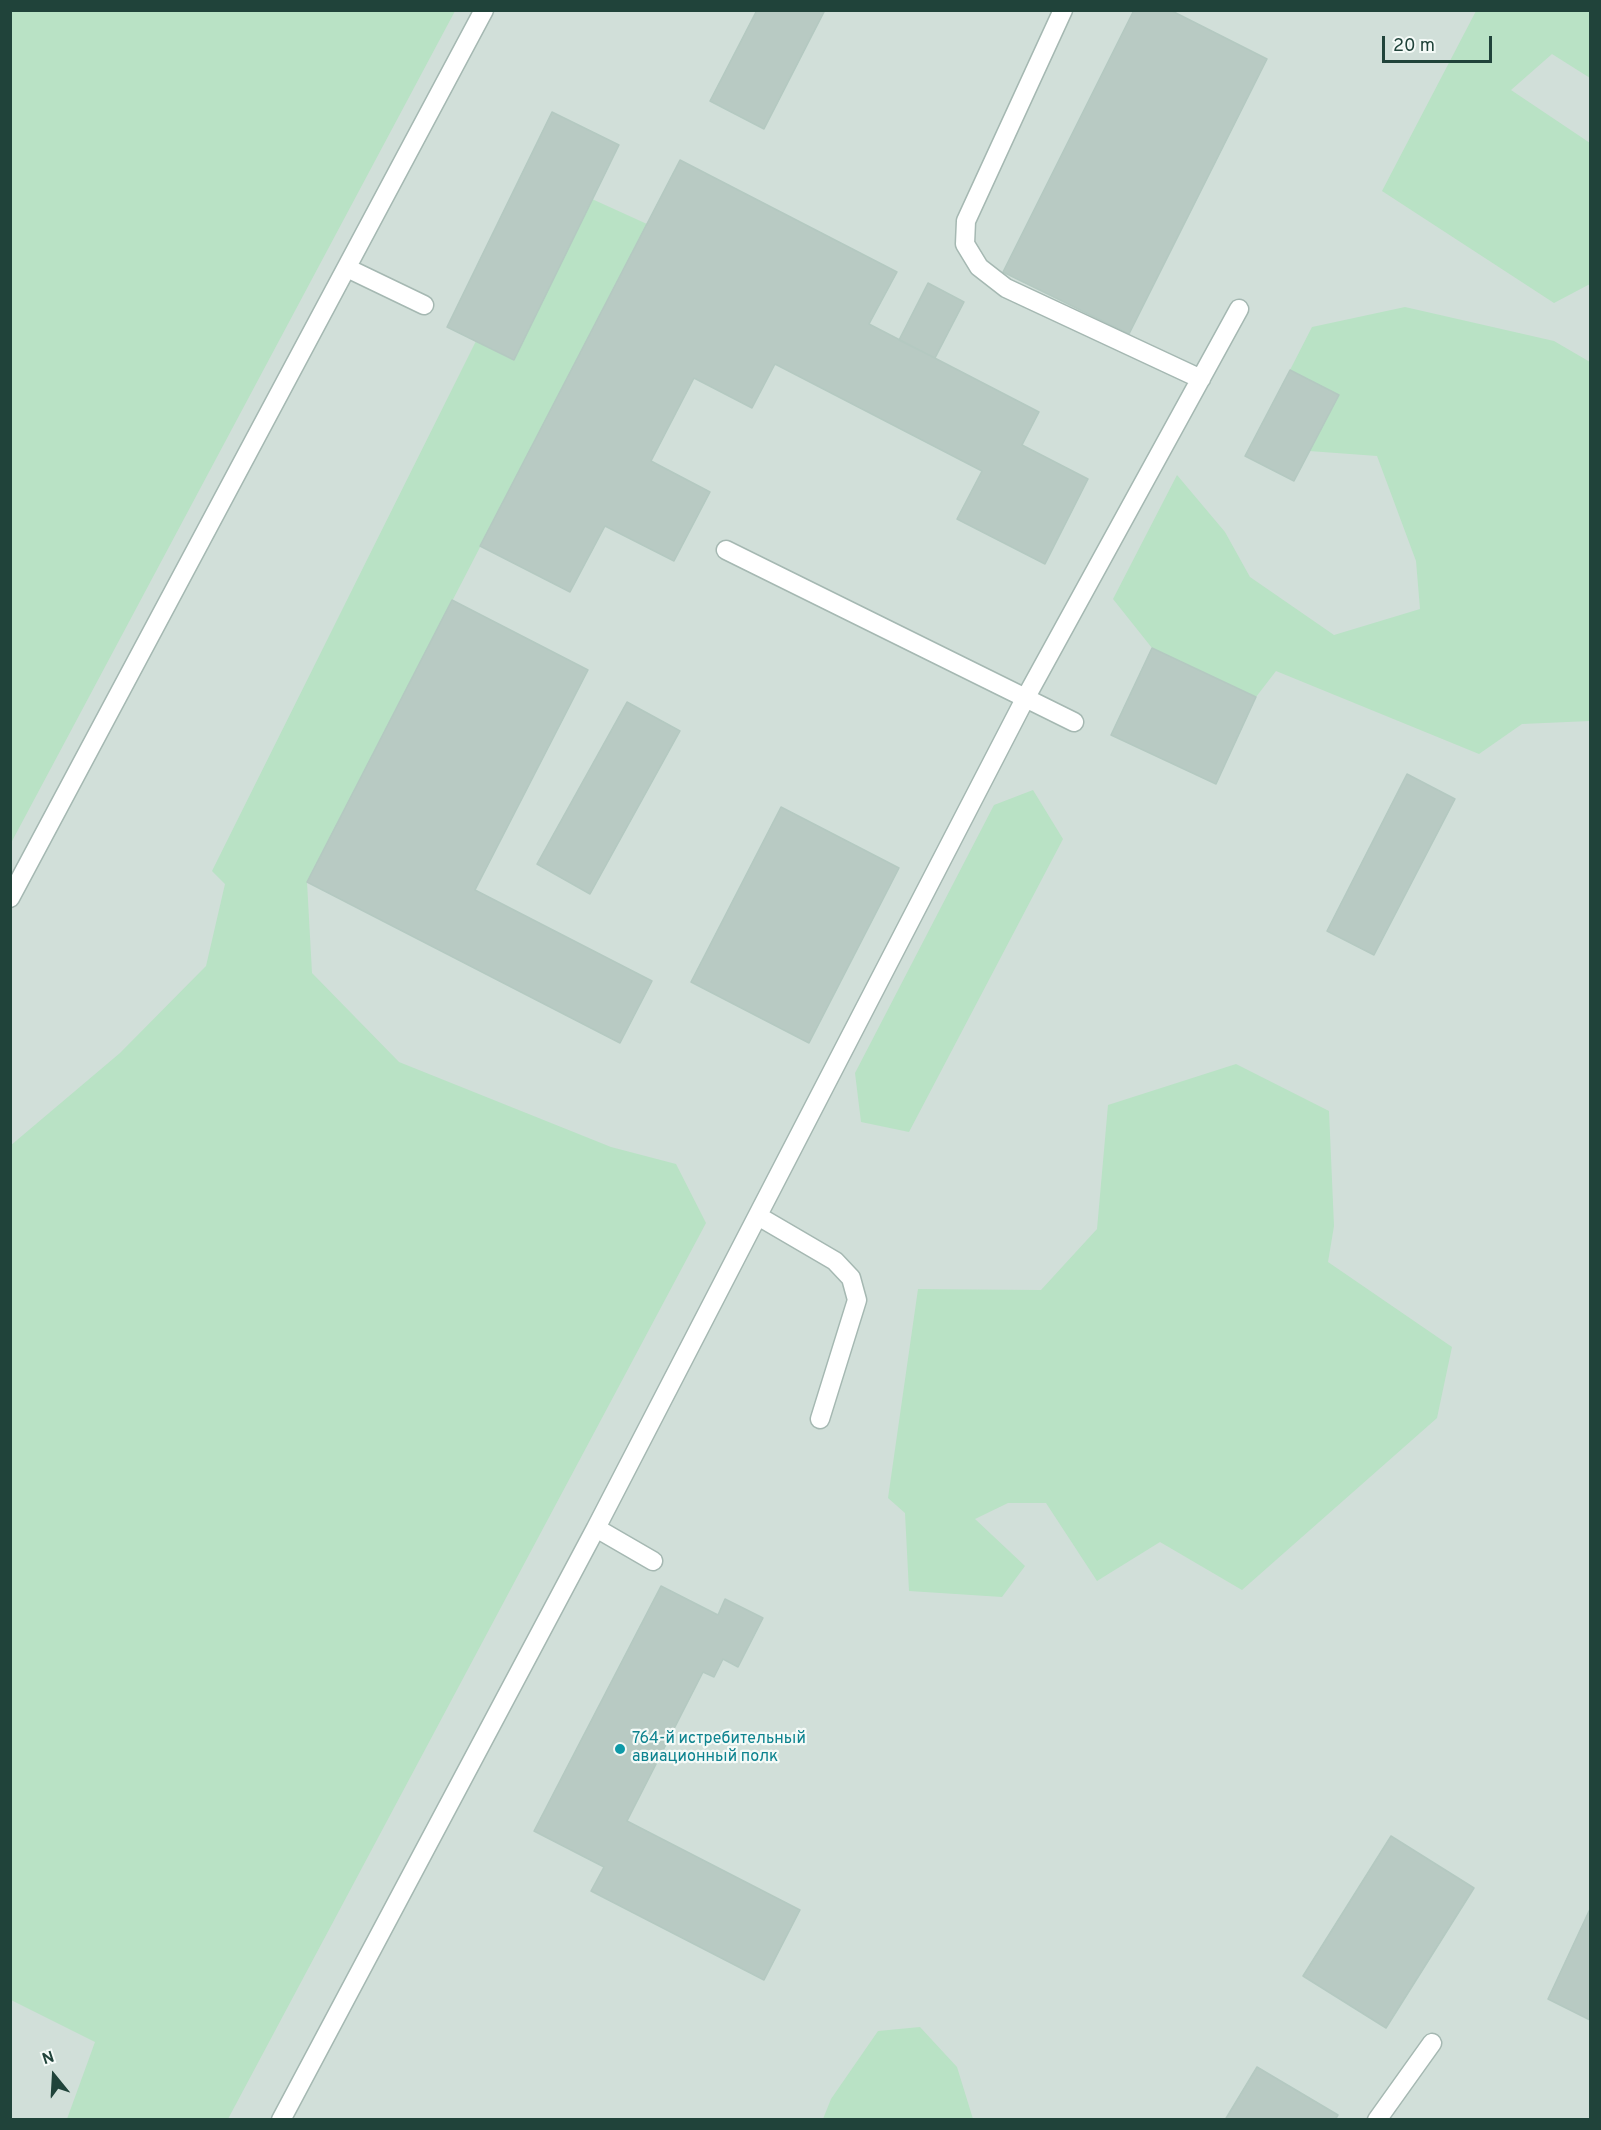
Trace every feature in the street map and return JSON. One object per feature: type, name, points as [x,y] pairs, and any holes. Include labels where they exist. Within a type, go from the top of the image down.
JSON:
[{"type":"lane","points":[[10,898],[484,10]]},
{"type":"lane","points":[[1064,10],[966,221],[965,244],[979,267],[1006,288],[1201,379]]},
{"type":"lane","points":[[347,268],[424,305]]},
{"type":"lane","points":[[281,2120],[596,1528],[1026,697],[1239,309]]},
{"type":"lane","points":[[726,550],[1074,722]]},
{"type":"lane","points":[[758,1216],[835,1261],[851,1278],[857,1300],[820,1419]]},
{"type":"lane","points":[[596,1528],[653,1561]]},
{"type":"lane","points":[[1377,2120],[1431,2043]]},
{"type":"shaded area","points":[[11,11],[1590,11],[1590,2119],[11,2120]]},
{"type":"green space","points":[[10,11],[455,11],[11,843]]},
{"type":"green space","points":[[1476,11],[1590,11],[1590,78],[1552,54],[1511,90],[1590,143],[1590,284],[1554,303],[1382,191]]},
{"type":"green space","points":[[592,199],[647,224],[307,882],[312,973],[399,1062],[611,1147],[676,1164],[706,1223],[228,2119],[67,2119],[95,2042],[11,2000],[10,1146],[120,1053],[206,966],[225,884],[212,871],[476,341],[514,359]]},
{"type":"green space","points":[[1405,307],[1554,341],[1590,362],[1590,721],[1522,724],[1479,754],[1276,671],[1256,697],[1152,648],[1113,599],[1177,475],[1225,532],[1250,577],[1334,635],[1420,609],[1416,561],[1377,456],[1309,451],[1339,395],[1290,370],[1312,327]]},
{"type":"green space","points":[[1033,790],[1063,839],[909,1132],[861,1122],[855,1073],[994,805]]},
{"type":"green space","points":[[1236,1064],[1329,1111],[1334,1226],[1328,1262],[1452,1347],[1437,1418],[1242,1590],[1160,1542],[1097,1581],[1046,1503],[1008,1503],[975,1519],[1025,1566],[1002,1597],[909,1591],[905,1513],[888,1498],[918,1289],[1041,1290],[1097,1229],[1108,1105]]},
{"type":"green space","points":[[920,2027],[957,2067],[973,2119],[823,2119],[831,2099],[878,2031]]},
{"type":"building","points":[[757,10],[825,10],[764,129],[710,101]]},
{"type":"building","points":[[1134,10],[1170,10],[1267,59],[1129,334],[1003,272]]},
{"type":"building","points":[[552,112],[619,145],[514,360],[447,327]]},
{"type":"building","points":[[680,160],[897,272],[869,324],[1039,412],[1022,445],[1088,479],[1045,564],[957,519],[982,471],[775,364],[752,408],[694,378],[651,461],[710,492],[674,561],[605,526],[570,592],[480,546]]},
{"type":"building","points":[[928,283],[964,302],[935,358],[899,340]]},
{"type":"building","points":[[1290,370],[1339,395],[1294,481],[1245,456]]},
{"type":"building","points":[[452,600],[588,670],[475,890],[652,981],[620,1043],[307,882]]},
{"type":"building","points":[[1152,648],[1256,697],[1216,784],[1111,735]]},
{"type":"building","points":[[627,702],[680,731],[590,894],[537,864]]},
{"type":"building","points":[[1407,774],[1455,799],[1374,955],[1327,931]]},
{"type":"building","points":[[781,807],[899,868],[809,1043],[691,982]]},
{"type":"building","name":"764-й истребительный авиационный полк","points":[[661,1586],[718,1615],[725,1599],[763,1618],[738,1667],[723,1659],[714,1677],[703,1672],[627,1821],[800,1910],[764,1980],[591,1891],[604,1867],[534,1831]]},
{"type":"building","points":[[1391,1836],[1474,1888],[1386,2028],[1303,1976]]},
{"type":"building","points":[[1590,1909],[1590,2020],[1548,1999]]},
{"type":"building","points":[[1257,2067],[1338,2115],[1335,2120],[1225,2120]]},
{"type":"place","name":"764-й истребительный авиационный полк","points":[[620,1749]]}]
